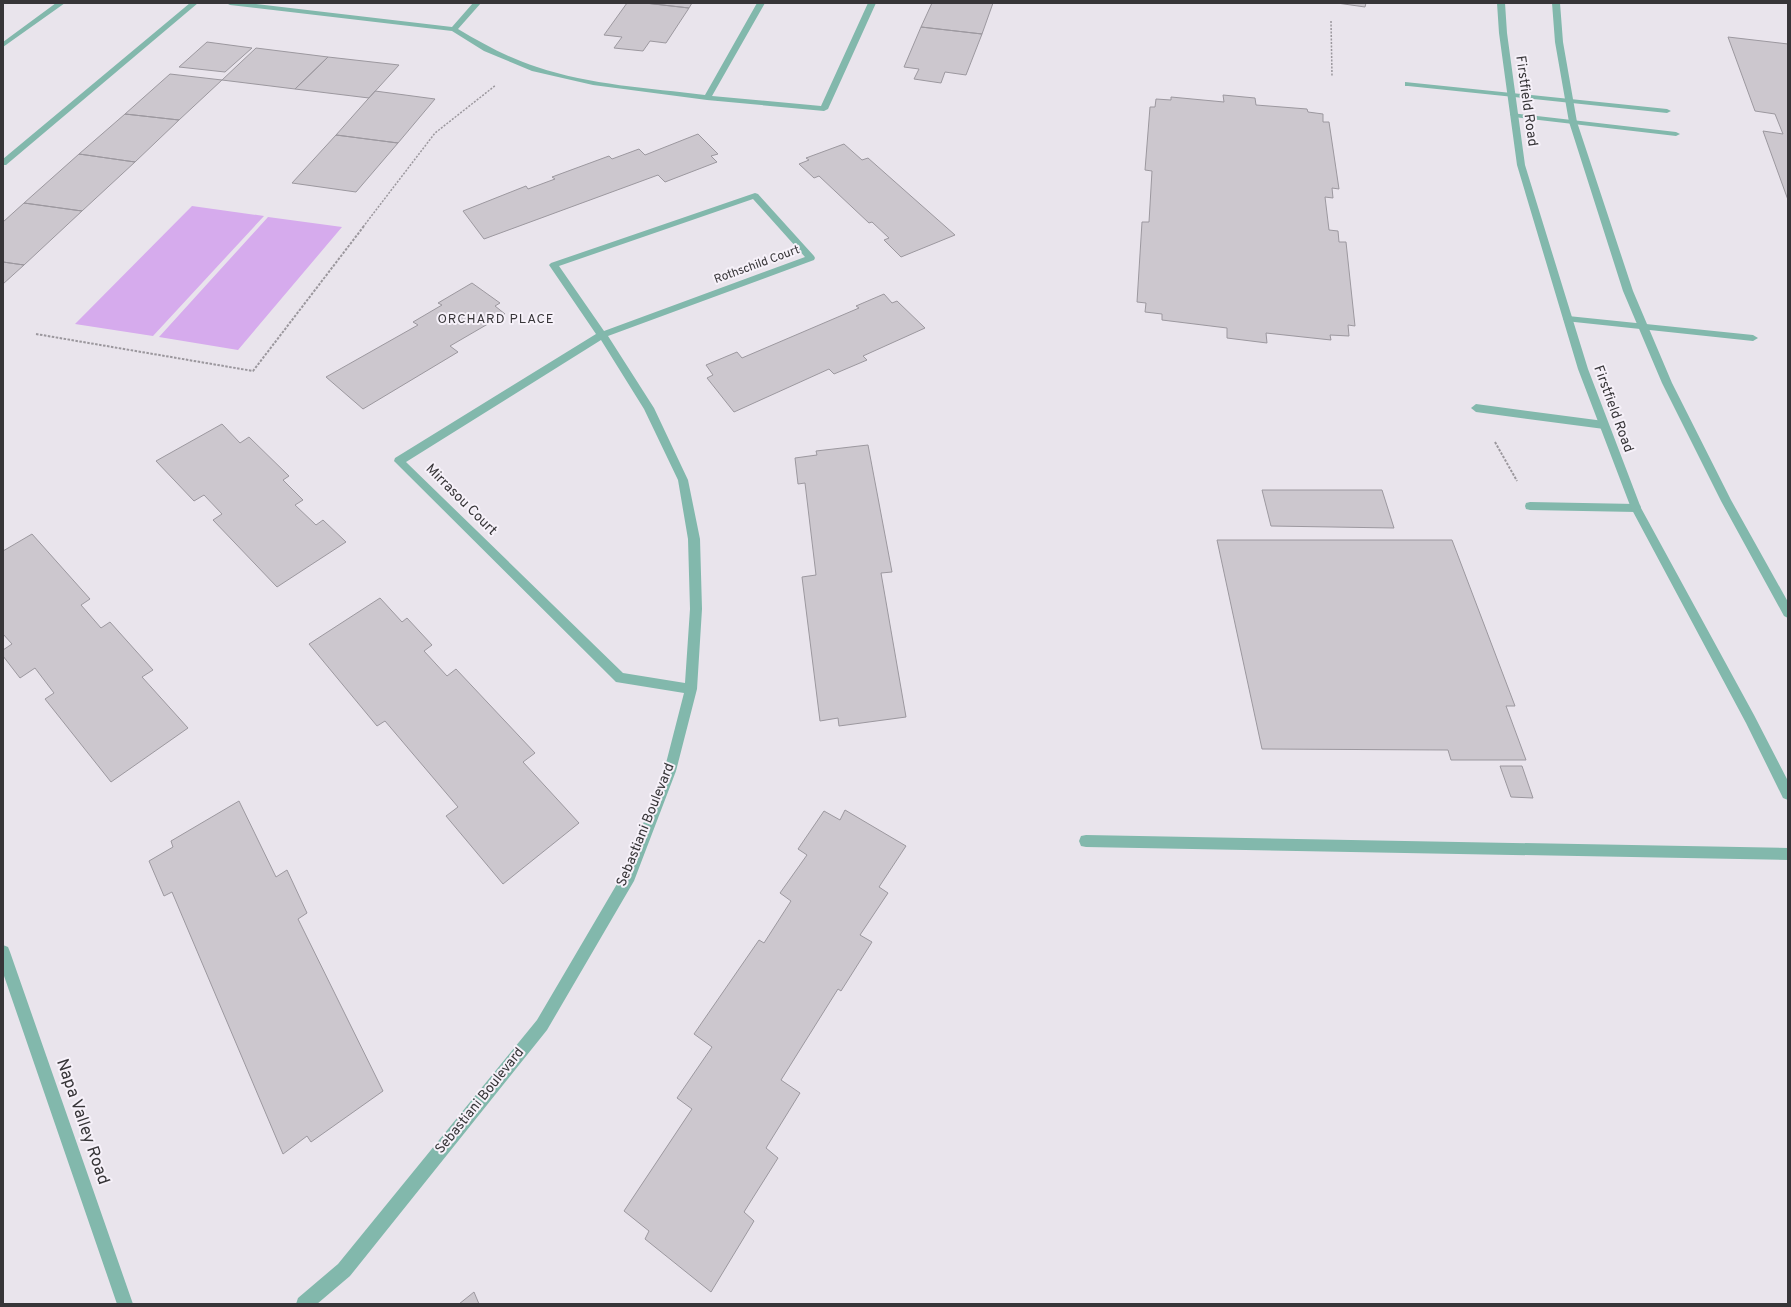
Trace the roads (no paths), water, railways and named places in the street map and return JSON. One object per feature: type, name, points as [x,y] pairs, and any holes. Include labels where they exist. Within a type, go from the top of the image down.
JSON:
[{"type":"street","points":[[3,45],[61,3]]},
{"type":"street","points":[[3,163],[194,3]]},
{"type":"street","points":[[230,3],[454,29],[487,49],[535,70],[593,83],[707,98],[824,109],[872,3]]},
{"type":"street","points":[[454,29],[477,3]]},
{"type":"street","points":[[707,98],[761,3]]},
{"type":"street","name":"Firstfield Road","points":[[1501,3],[1503,33],[1521,165],[1583,369],[1636,508],[1750,719],[1788,794]]},
{"type":"street","points":[[1556,3],[1559,42],[1573,122],[1628,291],[1667,383],[1726,501],[1788,612]]},
{"type":"street","points":[[1408,84],[1667,111]]},
{"type":"street","points":[[1514,115],[1676,134]]},
{"type":"street","name":"Rothschild Court","points":[[755,196],[812,258],[647,318],[602,335],[554,266],[755,196]]},
{"type":"street","points":[[1568,319],[1753,338]]},
{"type":"street","name":"Mirrasou Court","points":[[602,335],[399,461],[620,678],[691,689]]},
{"type":"street","name":"Sebastiani Boulevard","points":[[304,1304],[344,1270],[542,1025],[629,876],[670,771],[691,689],[696,609],[694,539],[683,480],[649,408],[602,335]]},
{"type":"street","points":[[1476,408],[1604,425]]},
{"type":"street","points":[[1530,506],[1636,508]]},
{"type":"street","points":[[1086,841],[1788,854]]},
{"type":"street","name":"Napa Valley Road","points":[[3,952],[125,1304]]},
{"type":"district","name":"ORCHARD PLACE","points":[[496,320]]}]
